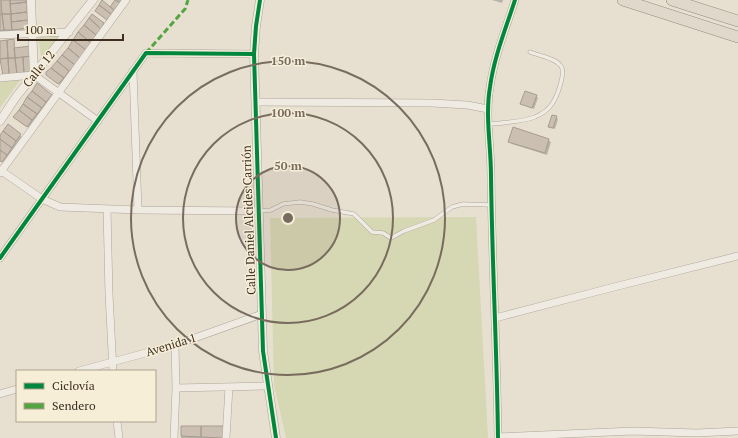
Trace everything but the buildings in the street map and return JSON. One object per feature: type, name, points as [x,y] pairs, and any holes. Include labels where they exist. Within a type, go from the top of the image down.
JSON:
[{"type":"highway","points":[[623,0],[738,37]]},
{"type":"highway","points":[[672,0],[738,21]]},
{"type":"street","points":[[31,0],[34,75]]},
{"type":"street","name":"Calle 12","points":[[0,121],[16,97],[93,0]]},
{"type":"street","points":[[126,0],[1,171],[42,199],[60,208],[258,211]]},
{"type":"street","name":"Calle Daniel Alcides Carrión","points":[[260,0],[254,54],[263,351],[276,438]]},
{"type":"street","points":[[515,0],[492,75],[488,109],[498,438],[633,431],[674,433],[738,431]]},
{"type":"street","points":[[0,35],[69,32]]},
{"type":"street","points":[[0,258],[146,53],[254,54]]},
{"type":"street","points":[[133,71],[138,210]]},
{"type":"street","points":[[0,78],[34,75],[98,121]]},
{"type":"street","points":[[256,102],[432,103],[467,105],[488,109]]},
{"type":"street","points":[[107,209],[113,370]]},
{"type":"street","points":[[495,318],[606,288],[738,256]]},
{"type":"street","name":"Avenida 1","points":[[83,370],[174,345],[262,314]]},
{"type":"street","points":[[174,345],[176,388],[174,438]]},
{"type":"street","points":[[176,388],[268,386]]},
{"type":"street","points":[[226,438],[229,387]]},
{"type":"street","points":[[0,394],[16,389]]},
{"type":"street","points":[[117,422],[119,438]]},
{"type":"lane","points":[[489,124],[506,123],[536,117],[546,111],[552,104],[558,90],[563,68],[558,62],[530,52]]},
{"type":"lane","points":[[258,211],[271,210],[283,204],[300,202],[313,204],[332,210],[354,214],[372,232],[384,233],[391,238],[404,231],[434,220],[452,207],[462,204],[492,205]]},
{"type":"green space","points":[[55,34],[58,38],[43,56],[41,56],[38,36]]},
{"type":"green space","points":[[21,79],[0,108],[0,80]]},
{"type":"green space","points":[[476,217],[488,438],[286,438],[274,385],[270,218]]},
{"type":"marked path","points":[[146,53],[185,9],[188,0]]},
{"type":"cycle path","points":[[260,0],[254,54],[263,351],[276,438]]},
{"type":"cycle path","points":[[498,438],[491,164],[488,109],[494,65],[515,0]]},
{"type":"cycle path","points":[[0,258],[146,53],[254,54]]}]
